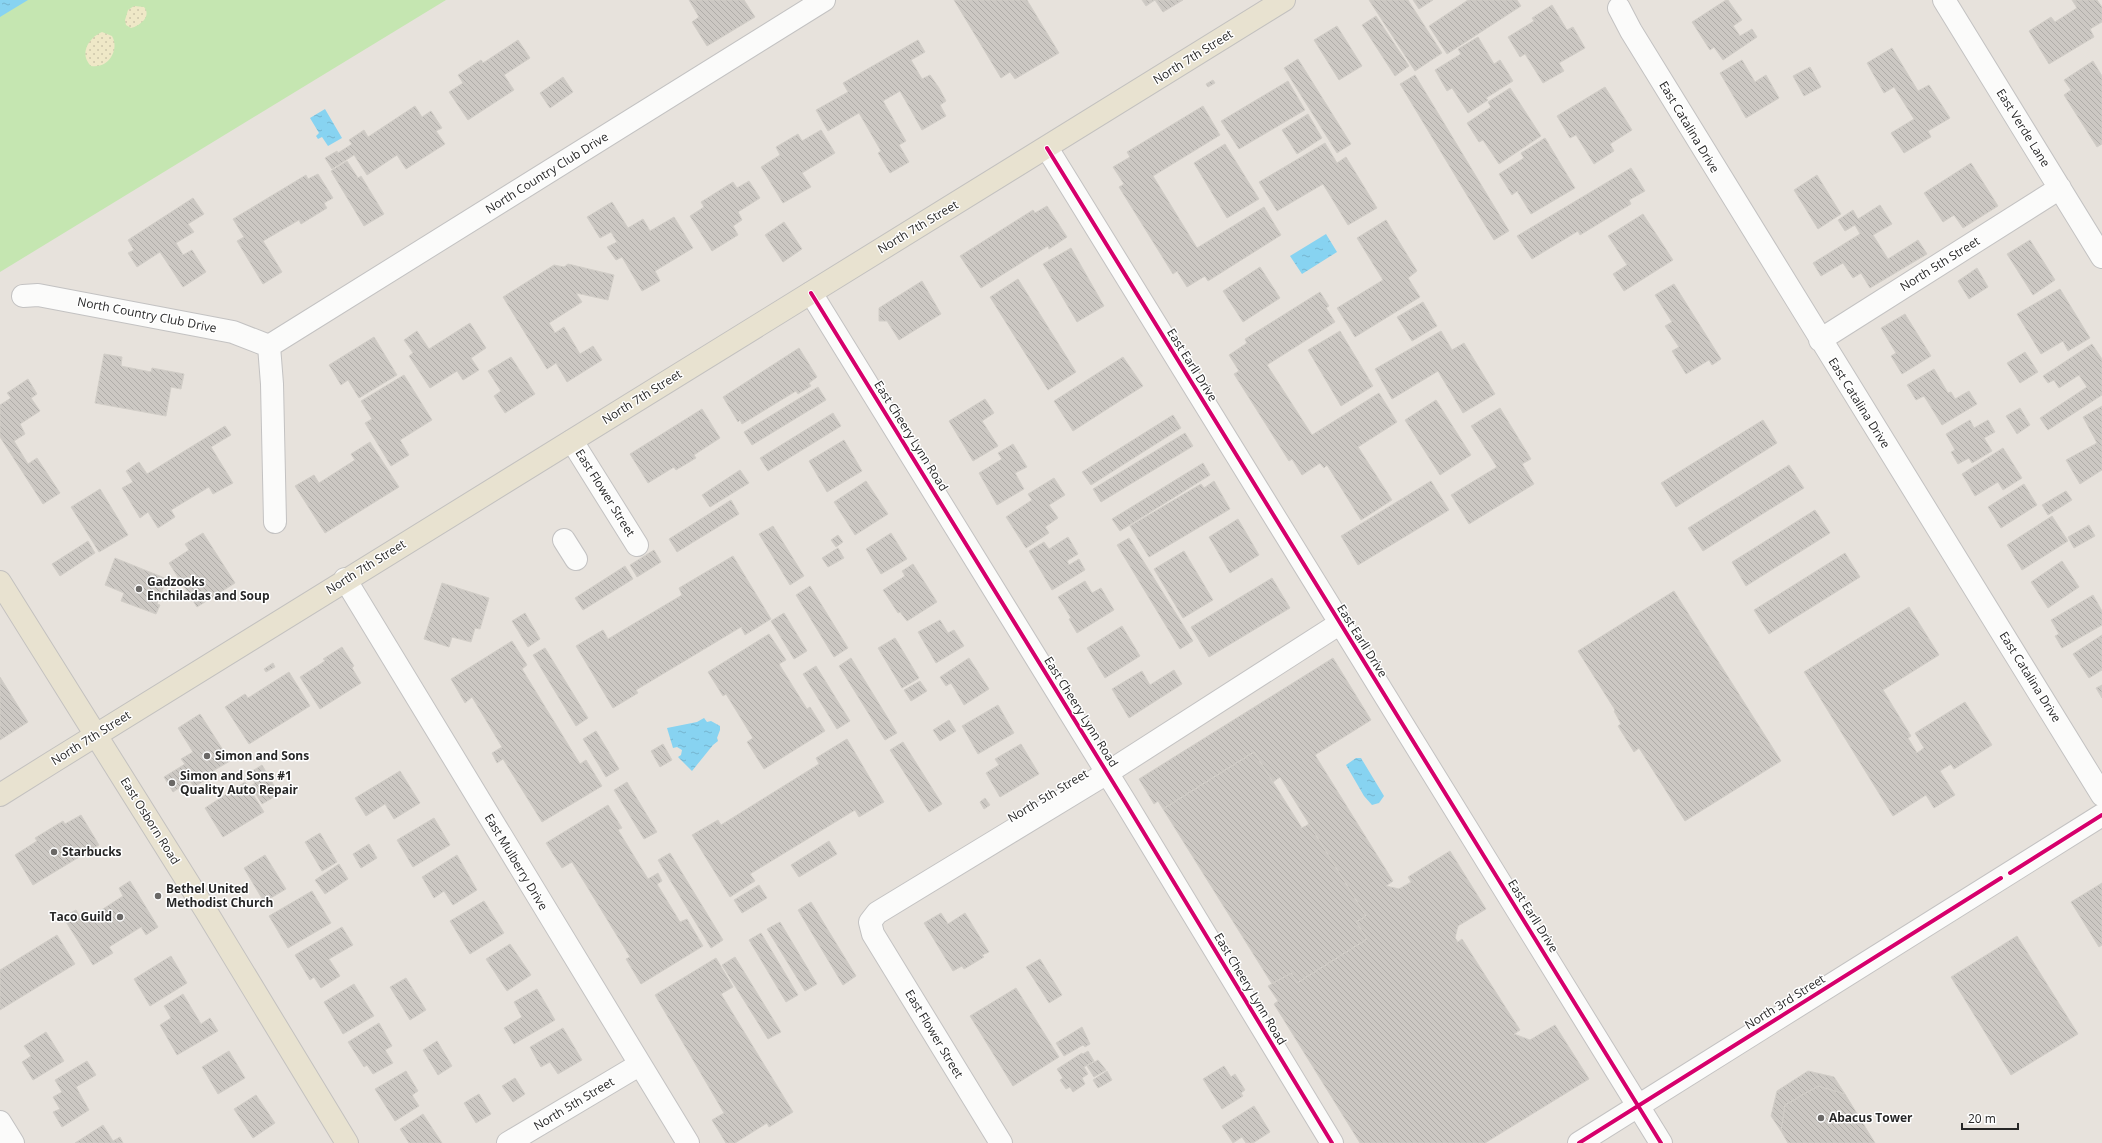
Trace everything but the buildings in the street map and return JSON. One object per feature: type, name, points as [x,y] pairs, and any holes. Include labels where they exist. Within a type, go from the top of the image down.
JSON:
[{"type":"main road","name":"North 7th Street","points":[[0,795],[345,579],[572,441],[1284,0]]},
{"type":"main road","name":"East Osborn Road","points":[[0,582],[347,1143]]},
{"type":"street","name":"North Country Club Drive","points":[[23,296],[38,295],[233,332],[269,346],[824,0]]},
{"type":"street","name":"East Verde Lane","points":[[1944,0],[2102,257]]},
{"type":"street","name":"East Catalina Drive","points":[[1619,8],[1631,31],[1820,340],[2102,795]]},
{"type":"street","name":"East Earll Drive","points":[[1047,148],[1339,624],[1661,1143]]},
{"type":"street","name":"North 5th Street","points":[[1820,340],[2060,188]]},
{"type":"street","name":"East Cheery Lynn Road","points":[[811,293],[1107,772],[1332,1143]]},
{"type":"street","points":[[269,346],[272,384],[275,522]]},
{"type":"street","name":"East Flower Street","points":[[572,441],[637,545]]},
{"type":"street","points":[[564,540],[576,559]]},
{"type":"street","name":"East Mulberry Drive","points":[[345,579],[639,1065],[688,1143]]},
{"type":"street","name":"North 5th Street","points":[[870,922],[877,913],[1107,772],[1339,624]]},
{"type":"street","name":"North 3rd Street","points":[[1579,1143],[2102,815]]},
{"type":"street","name":"East Flower Street","points":[[870,922],[874,934],[1001,1143]]},
{"type":"street","name":"North 5th Street","points":[[508,1143],[639,1065]]},
{"type":"street","points":[[0,1122],[13,1143]]},
{"type":"green space","points":[[0,0],[446,0],[0,272]]},
{"type":"sand","points":[[134,6],[144,7],[147,14],[141,23],[131,28],[126,25],[125,20],[128,10]]},
{"type":"sand","points":[[102,32],[112,36],[114,41],[113,52],[111,57],[103,65],[91,66],[87,61],[87,47],[93,38]]},
{"type":"water","points":[[0,0],[28,0],[0,17]]},
{"type":"water","points":[[325,109],[342,138],[328,146],[322,137],[318,139],[316,136],[319,133],[310,118]]},
{"type":"water","points":[[1326,234],[1337,252],[1302,274],[1290,256]]},
{"type":"water","points":[[704,718],[707,722],[711,721],[720,726],[717,738],[718,741],[692,771],[678,757],[681,755],[682,750],[677,747],[673,748],[667,728],[697,722]]},
{"type":"water","points":[[1356,758],[1361,758],[1384,796],[1379,803],[1372,805],[1364,796],[1346,765]]},
{"type":"cycle path","points":[[1047,148],[1661,1143]]},
{"type":"cycle path","points":[[811,293],[1127,805],[1332,1143]]},
{"type":"cycle path","points":[[2010,873],[2102,815]]},
{"type":"cycle path","points":[[1579,1143],[2001,878]]},
{"type":"place","name":"Gadzooks Enchiladas and Soup","points":[[139,589]]},
{"type":"place","name":"Simon and Sons","points":[[207,756]]},
{"type":"place","name":"Simon and Sons #1 Quality Auto Repair","points":[[172,783]]},
{"type":"place","name":"Starbucks","points":[[54,852]]},
{"type":"place","name":"Bethel United Methodist Church","points":[[158,896]]},
{"type":"place","name":"Taco Guild","points":[[120,917]]},
{"type":"place","name":"Abacus Tower","points":[[1821,1118]]}]
